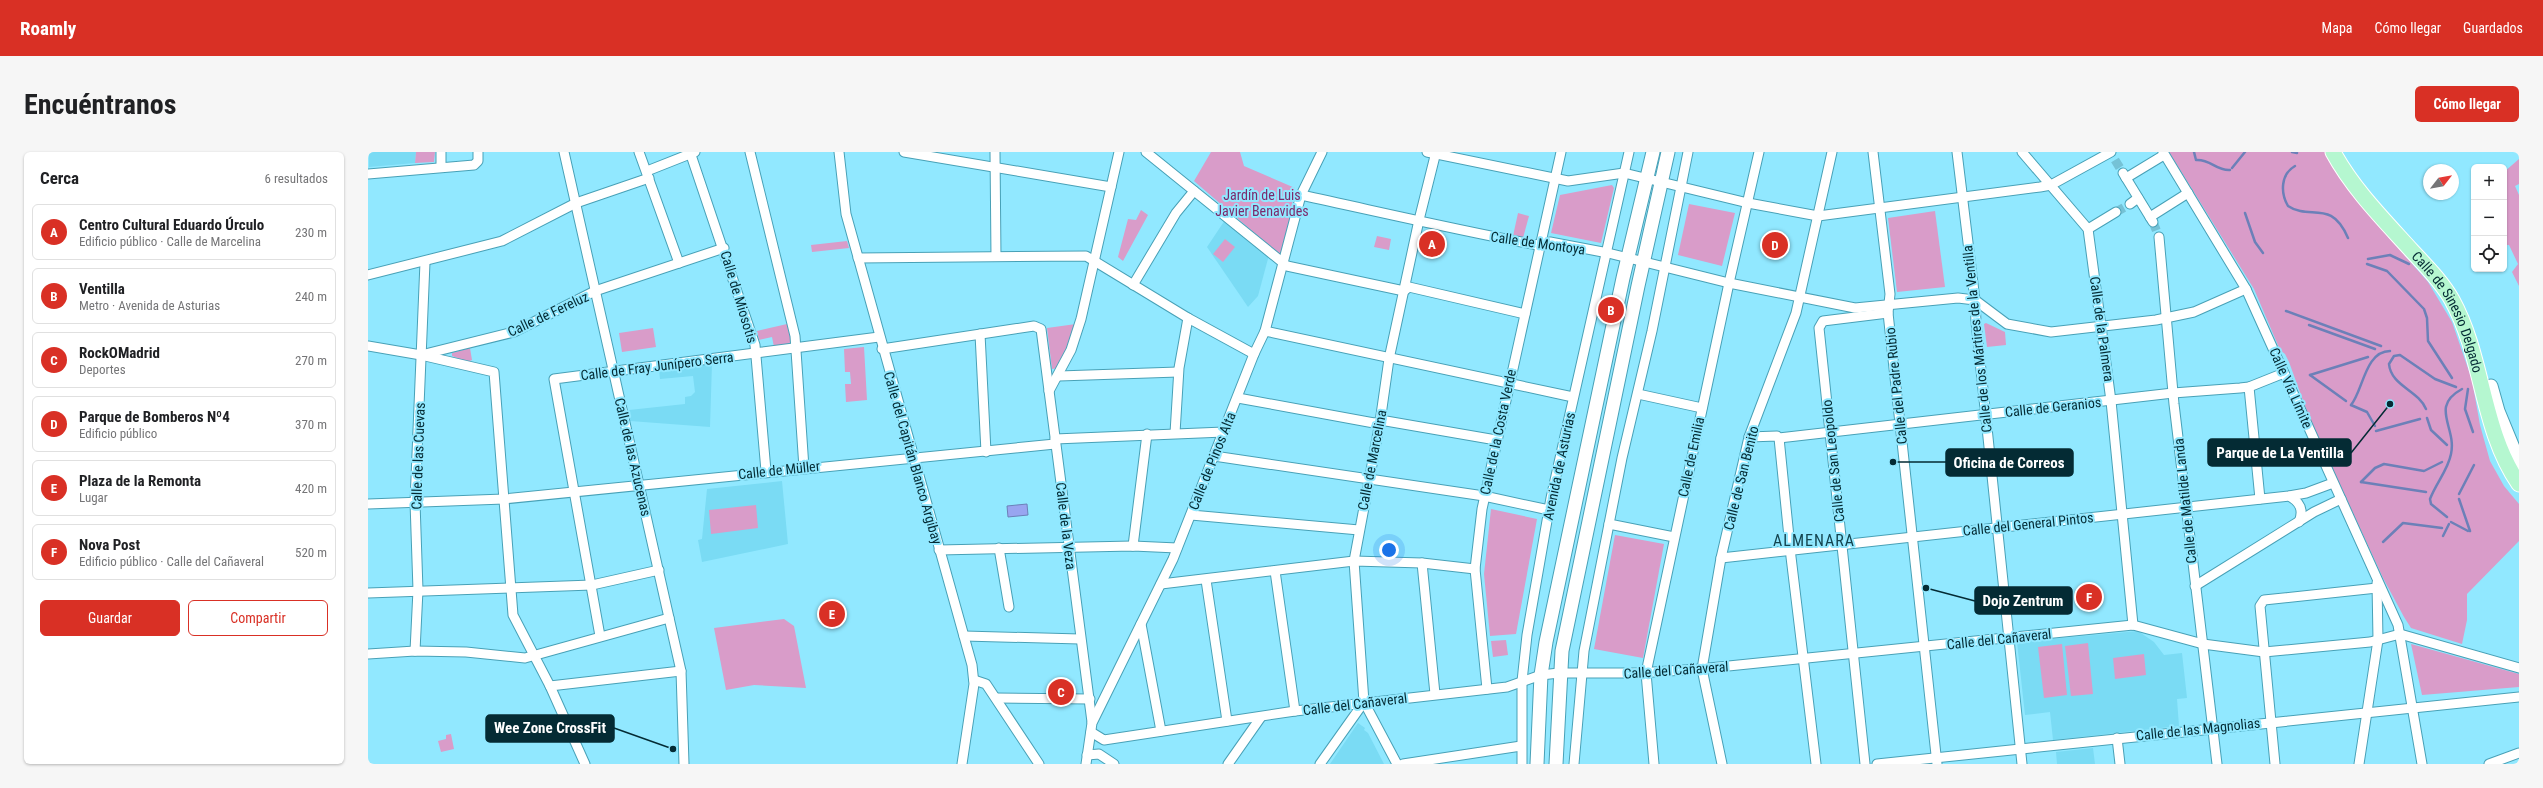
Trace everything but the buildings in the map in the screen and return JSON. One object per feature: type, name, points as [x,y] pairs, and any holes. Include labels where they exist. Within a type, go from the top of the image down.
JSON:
[{"type":"main road","name":"Avenida de Asturias","points":[[1537,764],[1541,675],[1546,642],[1628,258],[1653,152]]},
{"type":"main road","points":[[1556,764],[1559,673],[1566,628],[1668,152]]},
{"type":"main road","name":"Calle de Sinesio Delgado","points":[[2333,152],[2342,168],[2371,206],[2432,273],[2452,299],[2519,462]]},
{"type":"main road","name":"Calle de Sinesio Delgado","points":[[2343,152],[2362,181],[2442,269],[2460,296],[2483,350],[2487,387],[2483,404],[2493,447],[2500,465],[2519,493]]},
{"type":"main road","points":[[2487,387],[2498,428],[2507,452],[2519,474]]},
{"type":"main road","points":[[2487,387],[2498,446],[2519,484]]},
{"type":"street","points":[[441,152],[441,167]]},
{"type":"street","points":[[368,174],[474,165],[478,162],[478,152]]},
{"type":"street","name":"Calle de las Azucenas","points":[[564,152],[670,618],[680,671],[684,764]]},
{"type":"street","points":[[639,152],[679,263]]},
{"type":"street","points":[[368,275],[425,262],[502,241],[576,203],[648,174],[692,152]]},
{"type":"street","name":"Calle de Miosotis","points":[[692,152],[755,345],[766,471]]},
{"type":"street","points":[[750,152],[795,336],[794,348],[804,468]]},
{"type":"street","name":"Calle del Capitán Blanco Argibay","points":[[839,152],[843,201],[912,458],[964,636],[974,680],[962,764]]},
{"type":"street","points":[[904,152],[1110,186]]},
{"type":"street","points":[[995,152],[996,256]]},
{"type":"street","points":[[1049,392],[1058,376],[1081,319],[1110,186],[1119,152]]},
{"type":"street","points":[[1146,152],[1287,266],[1404,290],[1409,287],[1524,314]]},
{"type":"street","name":"Calle de Pinos Alta","points":[[1086,760],[1091,727],[1177,548],[1238,398],[1254,354],[1265,332],[1301,195],[1322,152]]},
{"type":"street","name":"Calle de la Costa Verde","points":[[1487,689],[1475,569],[1484,496],[1561,152]]},
{"type":"street","name":"Avenida de Asturias","points":[[1522,764],[1522,681],[1526,638],[1549,510],[1573,397],[1608,253],[1629,152]]},
{"type":"street","points":[[1574,764],[1580,674],[1609,524],[1665,268],[1680,186],[1688,152]]},
{"type":"street","name":"Calle de Emilia","points":[[1654,764],[1646,673],[1728,283],[1759,152]]},
{"type":"street","name":"Calle de San Benito","points":[[1722,764],[1702,669],[1721,558],[1749,437],[1788,338],[1800,297],[1832,152]]},
{"type":"street","name":"Calle del Padre Rubio","points":[[1873,152],[1890,294],[1889,309],[1900,424],[1914,536],[1937,761]]},
{"type":"street","name":"Calle de los Mártires de la Ventilla","points":[[1957,152],[1976,300],[1996,528],[2022,764]]},
{"type":"street","points":[[2022,152],[2088,229],[2116,212]]},
{"type":"street","points":[[1433,153],[1556,178],[1577,180],[1624,172],[1748,203],[1818,216],[2051,185],[2111,154]]},
{"type":"street","name":"Calle de Marcelina","points":[[1364,702],[1354,561],[1380,422],[1389,359],[1433,153]]},
{"type":"street","points":[[2164,153],[2125,176],[2138,198],[2152,219],[2188,193]]},
{"type":"street","name":"Calle Vía Límite","points":[[2164,153],[2246,289],[2400,634],[2411,707],[2422,764]]},
{"type":"street","points":[[1133,285],[1176,212],[1194,190]]},
{"type":"street","name":"Calle de Montoya","points":[[1301,195],[1419,220],[1441,227],[1541,244],[1550,242],[1608,253],[1728,283],[1855,308],[1889,309]]},
{"type":"street","points":[[2130,204],[2138,198]]},
{"type":"street","name":"Calle de la Palmera","points":[[2088,229],[2111,401],[2133,625]]},
{"type":"street","name":"Calle de Matilde Landa","points":[[2159,237],[2173,394],[2217,764]]},
{"type":"street","name":"Calle de Fereluz","points":[[368,346],[421,355],[514,332],[595,291],[724,248]]},
{"type":"street","points":[[858,258],[1086,256],[1188,318],[1254,354]]},
{"type":"street","name":"Calle de las Cuevas","points":[[415,651],[418,590],[415,502],[425,262]]},
{"type":"street","points":[[1889,309],[1953,298],[1976,300],[2007,324],[2051,332],[2166,318],[2194,312],[2246,289]]},
{"type":"street","name":"Calle de San Leopoldo","points":[[1865,764],[1819,328],[1823,321],[1889,309]]},
{"type":"street","points":[[1175,433],[1178,372],[1188,318]]},
{"type":"street","name":"Calle de la Veza","points":[[980,334],[1034,326],[1041,328],[1080,639],[1090,699],[1091,727]]},
{"type":"street","points":[[1265,332],[1573,397]]},
{"type":"street","points":[[882,349],[980,334],[986,452]]},
{"type":"street","name":"Calle de Fray Junípero Serra","points":[[574,491],[554,379],[879,337]]},
{"type":"street","points":[[421,355],[494,372],[513,614],[550,686],[585,764]]},
{"type":"street","points":[[1058,376],[1178,372]]},
{"type":"street","name":"Calle de Geranios","points":[[1749,437],[1777,436],[1780,438],[1830,433],[2173,394],[2249,387],[2284,373]]},
{"type":"street","points":[[2249,387],[2260,499]]},
{"type":"street","points":[[1638,394],[1702,408]]},
{"type":"street","points":[[1238,398],[1374,423],[1386,421],[1496,440]]},
{"type":"street","name":"Calle de Müller","points":[[368,504],[504,499],[766,471],[986,452],[1055,441],[1147,434],[1224,432]]},
{"type":"street","points":[[1133,546],[1147,434]]},
{"type":"street","points":[[1780,438],[1802,660],[1816,764]]},
{"type":"street","points":[[1214,456],[1484,496],[1549,510]]},
{"type":"street","name":"Calle del General Pintos","points":[[1721,558],[1842,543],[2289,496],[2306,493],[2333,483]]},
{"type":"street","points":[[574,491],[600,636]]},
{"type":"street","points":[[2289,496],[2300,506],[2302,514],[2299,522]]},
{"type":"street","points":[[2195,586],[2299,522],[2341,499]]},
{"type":"street","points":[[1190,515],[1359,530]]},
{"type":"street","points":[[1609,524],[1674,537]]},
{"type":"street","points":[[939,550],[1133,546],[1177,548]]},
{"type":"street","points":[[999,548],[1009,607]]},
{"type":"street","points":[[1161,584],[1206,580],[1354,561],[1422,563],[1475,569]]},
{"type":"street","points":[[1422,563],[1435,694]]},
{"type":"street","points":[[368,593],[418,590],[592,585],[659,570]]},
{"type":"street","points":[[1275,571],[1295,711]]},
{"type":"street","points":[[1206,580],[1227,721]]},
{"type":"street","points":[[2274,764],[2260,606],[2264,600],[2377,584],[2378,640],[2359,764]]},
{"type":"street","points":[[368,654],[415,651],[466,652],[525,658],[600,636],[670,618]]},
{"type":"street","points":[[1141,624],[1160,731]]},
{"type":"street","name":"Calle del Cañaveral","points":[[1104,740],[1295,711],[1487,689],[1507,686],[1541,675],[1559,673],[1646,673],[1702,669],[1853,655],[2133,625],[2203,644],[2264,652],[2378,640],[2400,634]]},
{"type":"street","points":[[2400,634],[2519,668]]},
{"type":"street","points":[[964,636],[1080,639]]},
{"type":"street","points":[[550,686],[680,671]]},
{"type":"street","points":[[974,680],[986,684],[1039,764]]},
{"type":"street","name":"Calle de las Magnolias","points":[[1877,764],[1937,761],[2021,748],[2519,697]]},
{"type":"street","points":[[996,698],[1090,699]]},
{"type":"street","points":[[1320,764],[1364,702],[1397,764]]},
{"type":"street","points":[[1228,764],[1261,717]]},
{"type":"street","points":[[1091,727],[1104,740],[1098,743],[1099,754]]},
{"type":"street","points":[[2117,738],[2120,764]]},
{"type":"street","points":[[1403,764],[1521,746]]},
{"type":"street","points":[[2489,764],[2519,753]]},
{"type":"street","points":[[1086,760],[1099,754]]},
{"type":"street","points":[[1099,754],[1114,764]]},
{"type":"shaded area","points":[[369,152],[416,152],[415,163],[369,167]]},
{"type":"shaded area","points":[[1225,220],[1269,255],[1258,296],[1248,307],[1207,247]]},
{"type":"shaded area","points":[[712,363],[710,427],[630,421],[629,410],[685,404],[685,397],[691,396],[695,392],[693,376],[660,379],[659,370]]},
{"type":"shaded area","points":[[782,481],[788,544],[702,562],[698,540],[702,539],[707,489]]},
{"type":"shaded area","points":[[1027,504],[1028,515],[1008,517],[1007,506]]},
{"type":"shaded area","points":[[2138,631],[2154,642],[2164,655],[2182,653],[2187,698],[2177,699],[2179,726],[2053,740],[2050,712],[2025,715],[2017,642]]},
{"type":"shaded area","points":[[1358,723],[1365,728],[1364,730],[1368,733],[1384,764],[1330,764]]},
{"type":"shaded area","points":[[2093,748],[2095,764],[2057,764],[2056,752]]},
{"type":"green space","points":[[416,152],[435,152],[434,162],[415,163]]},
{"type":"green space","name":"Jardín de Luis Javier Benavides","points":[[1211,152],[1240,152],[1244,166],[1295,188],[1283,255],[1281,256],[1194,181]]},
{"type":"green space","points":[[2169,152],[2326,152],[2347,185],[2378,225],[2428,282],[2452,322],[2472,380],[2480,425],[2490,461],[2504,486],[2519,504],[2519,541],[2467,594],[2467,620],[2462,644],[2411,628],[2404,617],[2383,578],[2310,420],[2289,362],[2285,354],[2280,350],[2254,289]]},
{"type":"green space","points":[[2519,159],[2519,184],[2515,186],[2519,195],[2519,286],[2512,272],[2518,264],[2509,245],[2507,245],[2507,169]]},
{"type":"green space","points":[[1612,185],[1614,188],[1601,243],[1551,233],[1560,195]]},
{"type":"green space","points":[[1689,204],[1735,213],[1722,266],[1678,255]]},
{"type":"green space","points":[[1141,210],[1148,215],[1123,261],[1118,257],[1128,219],[1136,220]]},
{"type":"green space","points":[[1935,211],[1945,287],[1897,292],[1888,218]]},
{"type":"green space","points":[[1518,213],[1529,216],[1523,238],[1513,236]]},
{"type":"green space","points":[[1377,236],[1391,239],[1389,250],[1374,247]]},
{"type":"green space","points":[[1225,239],[1235,247],[1223,262],[1213,254]]},
{"type":"green space","points":[[847,241],[849,248],[812,252],[811,245]]},
{"type":"green space","points":[[1986,323],[2005,332],[2006,345],[1987,347],[1984,324]]},
{"type":"green space","points":[[787,324],[791,341],[788,345],[774,347],[772,337],[759,340],[757,331]]},
{"type":"green space","points":[[1076,324],[1059,368],[1052,369],[1047,328]]},
{"type":"green space","points":[[653,328],[656,347],[622,352],[619,333]]},
{"type":"green space","points":[[864,347],[867,400],[846,402],[845,384],[851,384],[850,372],[845,372],[844,349]]},
{"type":"green space","points":[[470,348],[472,360],[468,362],[452,356],[452,353]]},
{"type":"green space","points":[[756,505],[758,528],[711,534],[709,510]]},
{"type":"green space","points":[[1491,509],[1537,519],[1516,634],[1490,636],[1484,574]]},
{"type":"green space","points":[[1615,535],[1664,544],[1643,658],[1594,649]]},
{"type":"green space","points":[[784,619],[794,626],[806,688],[754,685],[726,690],[714,628]]},
{"type":"green space","points":[[1506,640],[1508,655],[1493,657],[1491,641]]},
{"type":"green space","points":[[2088,643],[2093,694],[2071,696],[2065,646]]},
{"type":"green space","points":[[2062,644],[2067,695],[2044,698],[2038,647]]},
{"type":"green space","points":[[2411,644],[2519,674],[2519,687],[2422,695]]},
{"type":"green space","points":[[2144,654],[2146,675],[2115,679],[2113,658]]},
{"type":"green space","points":[[451,734],[454,749],[441,752],[438,741],[446,739],[446,735]]},
{"type":"waterway","points":[[2194,152],[2196,160],[2206,161],[2221,169],[2230,170]]},
{"type":"waterway","points":[[2232,168],[2245,152]]},
{"type":"waterway","points":[[2292,152],[2297,153]]},
{"type":"waterway","points":[[2295,166],[2290,169],[2283,184],[2285,201],[2288,206],[2296,210],[2327,214],[2335,218],[2348,238]]},
{"type":"waterway","points":[[2245,213],[2255,242],[2263,253]]},
{"type":"waterway","points":[[2368,259],[2390,255],[2409,264]]},
{"type":"waterway","points":[[2367,264],[2387,271],[2424,309],[2427,318],[2428,341],[2452,378]]},
{"type":"waterway","points":[[2286,311],[2381,346]]},
{"type":"waterway","points":[[2309,325],[2375,349]]},
{"type":"waterway","points":[[2351,405],[2370,364],[2375,357],[2390,351]]},
{"type":"waterway","points":[[2426,409],[2417,397],[2394,378],[2389,364],[2394,356],[2400,355],[2435,379],[2456,387]]},
{"type":"waterway","points":[[2310,375],[2368,357]]},
{"type":"waterway","points":[[2310,375],[2346,401]]},
{"type":"waterway","points":[[2447,517],[2431,504],[2430,499],[2447,466],[2451,454],[2451,435],[2446,418],[2447,403],[2452,396],[2462,389]]},
{"type":"waterway","points":[[2468,389],[2465,409],[2473,432]]},
{"type":"waterway","points":[[2351,405],[2367,412],[2375,426]]},
{"type":"waterway","points":[[2427,418],[2431,430],[2447,445]]},
{"type":"waterway","points":[[2376,431],[2420,419]]},
{"type":"waterway","points":[[2361,482],[2375,468],[2384,464],[2424,471],[2442,462]]},
{"type":"waterway","points":[[2459,494],[2474,465]]},
{"type":"waterway","points":[[2361,482],[2426,492]]},
{"type":"waterway","points":[[2459,499],[2470,531]]},
{"type":"waterway","points":[[2451,522],[2468,531]]},
{"type":"waterway","points":[[2383,542],[2403,523],[2442,528]]},
{"type":"waterway","points":[[2443,536],[2449,524]]},
{"type":"tunnel","points":[[2115,160],[2123,173]]},
{"type":"tunnel","points":[[2116,212],[2130,204]]},
{"type":"tunnel","points":[[2153,222],[2159,237]]},
{"type":"place","name":"Centro Cultural Eduardo Úrculo","points":[[1432,244]]},
{"type":"place","name":"Parque de Bomberos Nº4","points":[[1775,245]]},
{"type":"place","name":"Ventilla","points":[[1611,310]]},
{"type":"place","name":"Parque de La Ventilla","points":[[2390,404]]},
{"type":"place","name":"Oficina de Correos","points":[[1893,462]]},
{"type":"place","name":"Dojo Zentrum","points":[[1926,588]]},
{"type":"place","name":"Nova Post","points":[[2089,597]]},
{"type":"place","name":"Plaza de la Remonta","points":[[832,614]]},
{"type":"place","name":"RockOMadrid","points":[[1061,692]]},
{"type":"place","name":"Wee Zone CrossFit","points":[[673,749]]},
{"type":"district","name":"ALMENARA","points":[[1814,540]]}]
